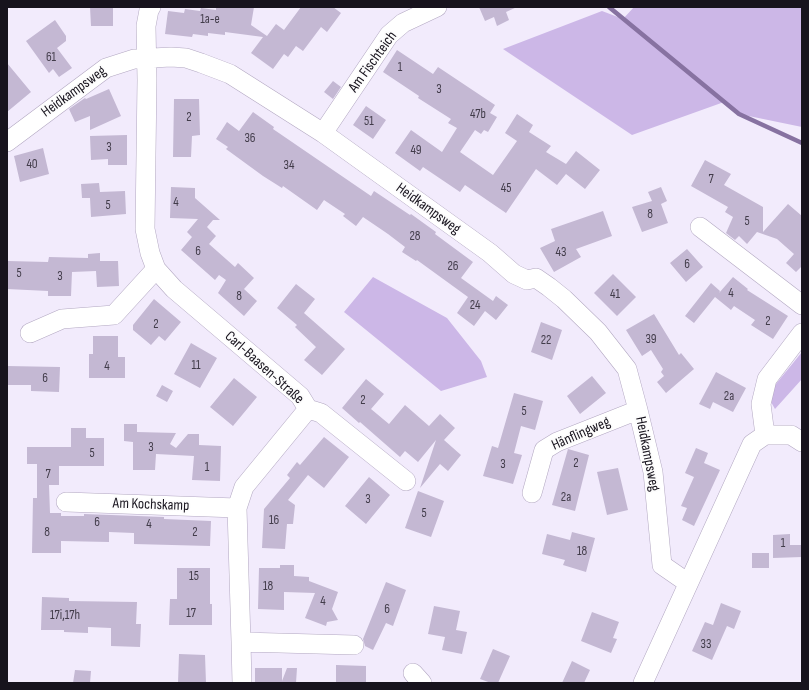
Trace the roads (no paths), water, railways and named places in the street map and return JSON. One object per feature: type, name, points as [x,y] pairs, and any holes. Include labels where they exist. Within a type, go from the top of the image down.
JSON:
[{"type":"street","name":"Carl-Baasen-Straße","points":[[150,7],[146,26],[145,229],[150,254],[156,269],[174,290],[300,396],[308,409],[244,487],[237,508],[242,683]]},
{"type":"street","name":"Am Fischteich","points":[[323,133],[389,35],[403,23],[437,7]]},
{"type":"street","name":"Heidkampsweg","points":[[7,142],[106,68],[127,61],[171,57],[186,58],[230,74],[323,133],[490,253],[514,274],[527,280],[536,278],[564,299],[598,332],[627,369],[653,472],[662,565],[688,583]]},
{"type":"street","points":[[700,227],[802,305]]},
{"type":"street","points":[[30,333],[62,319],[114,315],[156,269]]},
{"type":"street","points":[[765,434],[761,404],[766,379],[802,333]]},
{"type":"street","points":[[308,409],[321,413],[406,481]]},
{"type":"street","name":"Hänflingweg","points":[[532,493],[544,450],[557,442],[638,410]]},
{"type":"street","points":[[643,683],[752,444],[765,434],[791,435],[802,442]]},
{"type":"street","name":"Am Kochskamp","points":[[66,502],[237,508]]},
{"type":"street","points":[[242,642],[354,644]]},
{"type":"waterway","points":[[609,7],[739,114],[802,143]]}]
